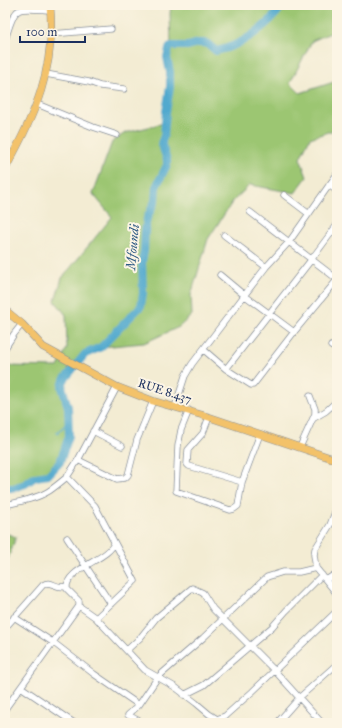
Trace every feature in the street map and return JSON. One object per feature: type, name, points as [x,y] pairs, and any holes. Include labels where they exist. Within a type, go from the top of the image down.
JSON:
[{"type":"main road","points":[[6,165],[30,122],[46,74],[52,34],[50,7]]},
{"type":"main road","name":"RUE 8.437","points":[[5,310],[22,324],[43,347],[117,387],[153,401],[188,410],[337,460]]},
{"type":"street","points":[[5,40],[17,11],[22,9],[50,7]]},
{"type":"street","points":[[52,34],[111,29]]},
{"type":"street","points":[[46,74],[89,82],[100,86],[124,89]]},
{"type":"street","points":[[37,104],[93,127],[117,135]]},
{"type":"street","points":[[175,407],[188,370],[266,267],[289,242],[337,174]]},
{"type":"street","points":[[329,185],[337,191]]},
{"type":"street","points":[[284,195],[309,214]]},
{"type":"street","points":[[204,350],[226,369],[253,385],[337,280],[250,212]]},
{"type":"street","points":[[226,369],[312,260],[337,225]]},
{"type":"street","points":[[224,235],[266,267]]},
{"type":"street","points":[[220,275],[294,332]]},
{"type":"street","points":[[5,348],[22,324]]},
{"type":"street","points":[[331,346],[337,349]]},
{"type":"street","points":[[5,505],[49,491],[67,477],[78,460],[117,387]]},
{"type":"street","points":[[300,447],[315,414],[315,409],[310,396]]},
{"type":"street","points":[[78,460],[116,479],[125,478],[128,475],[137,440],[153,401]]},
{"type":"street","points":[[313,418],[326,411],[337,401]]},
{"type":"street","points":[[188,410],[181,430],[178,446],[176,491],[230,510],[234,510],[238,505],[242,482],[260,434]]},
{"type":"street","points":[[209,417],[203,433],[188,450],[187,464],[189,466],[242,482]]},
{"type":"street","points":[[93,431],[122,446]]},
{"type":"street","points":[[67,477],[95,506],[134,582],[96,618]]},
{"type":"street","points":[[337,507],[330,525],[315,549],[314,555],[316,568],[337,594]]},
{"type":"street","points":[[67,538],[111,604]]},
{"type":"street","points":[[67,586],[68,582],[85,566],[110,550],[114,543]]},
{"type":"street","points":[[144,723],[128,716],[139,705],[158,677],[266,577],[284,572],[299,572],[316,568]]},
{"type":"street","points":[[184,695],[204,685],[272,627],[286,611],[324,577],[337,573]]},
{"type":"street","points":[[5,628],[46,583],[50,583],[57,587],[67,586]]},
{"type":"street","points":[[5,709],[54,643],[79,606],[79,601],[67,588],[67,586]]},
{"type":"street","points":[[127,650],[140,638],[156,618],[192,588],[203,593],[213,609],[300,697],[322,723]]},
{"type":"street","points":[[79,606],[96,618],[145,670],[196,703],[220,722],[221,719],[275,671],[337,611]]},
{"type":"street","points":[[14,617],[54,643],[94,674],[139,705]]},
{"type":"street","points":[[277,723],[300,697],[337,664]]},
{"type":"street","points":[[21,687],[74,723]]},
{"type":"street","points":[[334,723],[337,720]]},
{"type":"green space","points":[[171,5],[337,5],[337,32],[335,31],[312,41],[290,83],[300,93],[337,81],[337,127],[334,130],[310,138],[300,158],[307,177],[295,193],[250,185],[233,201],[208,239],[191,295],[192,315],[179,327],[144,343],[101,347],[85,354],[64,380],[62,387],[68,407],[69,436],[60,462],[48,475],[35,477],[25,484],[13,488],[5,488],[5,368],[6,366],[58,367],[67,348],[66,315],[55,301],[62,278],[112,217],[93,194],[112,142],[125,133],[164,123],[170,86],[168,52],[171,46]]},
{"type":"green space","points":[[5,533],[16,537],[5,567]]},
{"type":"waterway","name":"Mfoundi","points":[[5,488],[13,488],[25,484],[35,477],[48,475],[60,462],[69,436],[68,407],[62,387],[64,380],[85,354],[101,347],[141,306],[143,293],[142,261],[147,218],[155,201],[156,187],[167,165],[162,141],[164,136],[170,87],[170,72],[167,57],[169,49],[171,46],[188,46],[203,43],[208,44],[216,51],[235,45],[254,34],[270,20],[283,5]]},
{"type":"waterway","points":[[57,433],[68,422]]}]
